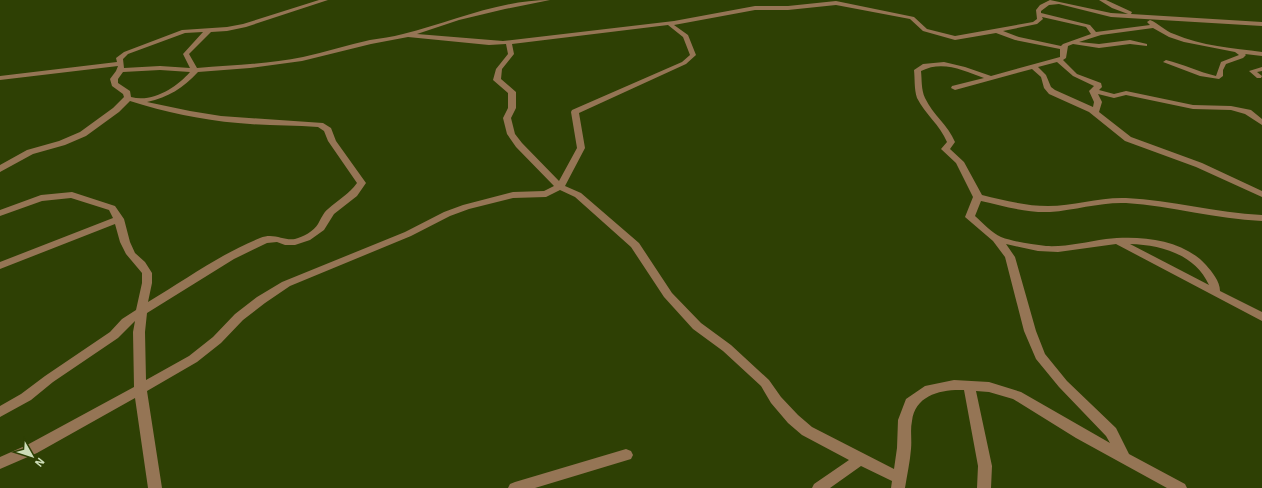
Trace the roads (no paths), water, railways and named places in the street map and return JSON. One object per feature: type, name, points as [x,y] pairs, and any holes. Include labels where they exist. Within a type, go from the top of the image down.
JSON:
[{"type":"street","points":[[128,98],[127,93],[115,84],[114,79],[121,67],[119,58],[126,53],[184,31],[227,29],[244,26],[325,0]]},
{"type":"street","points":[[0,78],[33,72],[121,67],[196,70],[250,66],[296,60],[409,35],[457,18],[547,0]]},
{"type":"street","points":[[1046,0],[1106,14],[1143,18],[1262,24]]},
{"type":"street","points":[[1102,0],[1114,7],[1143,18],[1154,26],[1183,40],[1262,54]]},
{"type":"street","points":[[409,35],[489,44],[579,32],[668,24],[755,8],[788,8],[836,3],[912,18],[925,30],[955,38],[997,31],[1035,22],[1040,19],[1038,11],[1044,4],[1058,3]]},
{"type":"street","points":[[1039,14],[1088,26],[1096,41],[1108,45]]},
{"type":"street","points":[[0,463],[32,449],[193,359],[217,340],[239,318],[261,300],[286,284],[408,234],[447,214],[466,207],[513,195],[546,194],[560,187],[582,148],[575,112],[684,63],[693,55],[686,36],[668,24]]},
{"type":"street","points":[[997,31],[1021,41],[1063,48],[1065,45],[1093,36],[1154,26]]},
{"type":"street","points":[[196,70],[191,65],[186,54],[202,35],[210,29]]},
{"type":"street","points":[[509,42],[511,54],[499,69],[497,80],[512,92],[512,108],[507,118],[508,126],[519,145],[560,187],[578,195],[635,245],[649,264],[668,295],[697,326],[727,348],[766,383],[776,400],[793,419],[807,431],[860,459],[899,483],[905,420],[911,402],[929,389],[954,385],[989,387],[1017,395],[1081,434],[1180,488]]},
{"type":"street","points":[[1073,43],[1099,46],[1130,42],[1145,45]]},
{"type":"street","points":[[955,88],[1059,60],[1063,58],[1063,48]]},
{"type":"street","points":[[1166,62],[1187,68],[1202,75],[1217,78],[1220,76],[1220,70],[1223,63],[1243,55],[1236,50]]},
{"type":"street","points":[[1059,60],[1076,75],[1098,85],[1098,87],[1093,91]]},
{"type":"street","points":[[990,78],[956,65],[922,66],[917,70],[919,78],[919,92],[930,112],[940,121],[948,133],[951,142],[945,149],[960,162],[978,197],[970,217],[997,239],[1010,257],[1030,331],[1040,356],[1063,384],[1111,432],[1124,457]]},
{"type":"street","points":[[1034,67],[1044,76],[1048,88],[1052,92],[1095,112],[1122,136],[1200,165],[1262,194]]},
{"type":"street","points":[[139,102],[173,92],[187,81],[196,70]]},
{"type":"street","points":[[1259,77],[1252,71],[1262,70]]},
{"type":"street","points":[[1093,91],[1098,102],[1095,112]]},
{"type":"street","points":[[1093,91],[1114,96],[1126,93],[1193,108],[1231,108],[1248,112],[1262,123]]},
{"type":"street","points":[[0,412],[26,397],[49,379],[114,335],[126,322],[142,311],[230,257],[264,240],[270,239],[295,242],[307,238],[321,228],[330,212],[354,194],[362,183],[332,141],[328,130],[320,125],[254,123],[197,116],[128,98]]},
{"type":"street","points":[[0,169],[30,152],[62,143],[83,134],[116,110],[128,98]]},
{"type":"street","points":[[0,213],[41,198],[72,195],[112,208],[119,219],[125,242],[131,254],[141,264],[147,273],[147,283],[139,332],[140,389],[155,488]]},
{"type":"street","points":[[978,197],[1016,206],[1048,209],[1111,200],[1153,202],[1240,217],[1262,218]]},
{"type":"street","points":[[0,266],[119,219]]},
{"type":"street","points":[[997,239],[1032,247],[1052,249],[1118,242],[1146,242],[1180,249],[1197,260],[1205,269],[1215,287],[1215,292]]},
{"type":"street","points":[[1118,242],[1262,317]]},
{"type":"street","points":[[969,386],[985,466],[984,488]]},
{"type":"street","points":[[520,487],[626,455]]},
{"type":"street","points":[[819,488],[860,459]]}]
